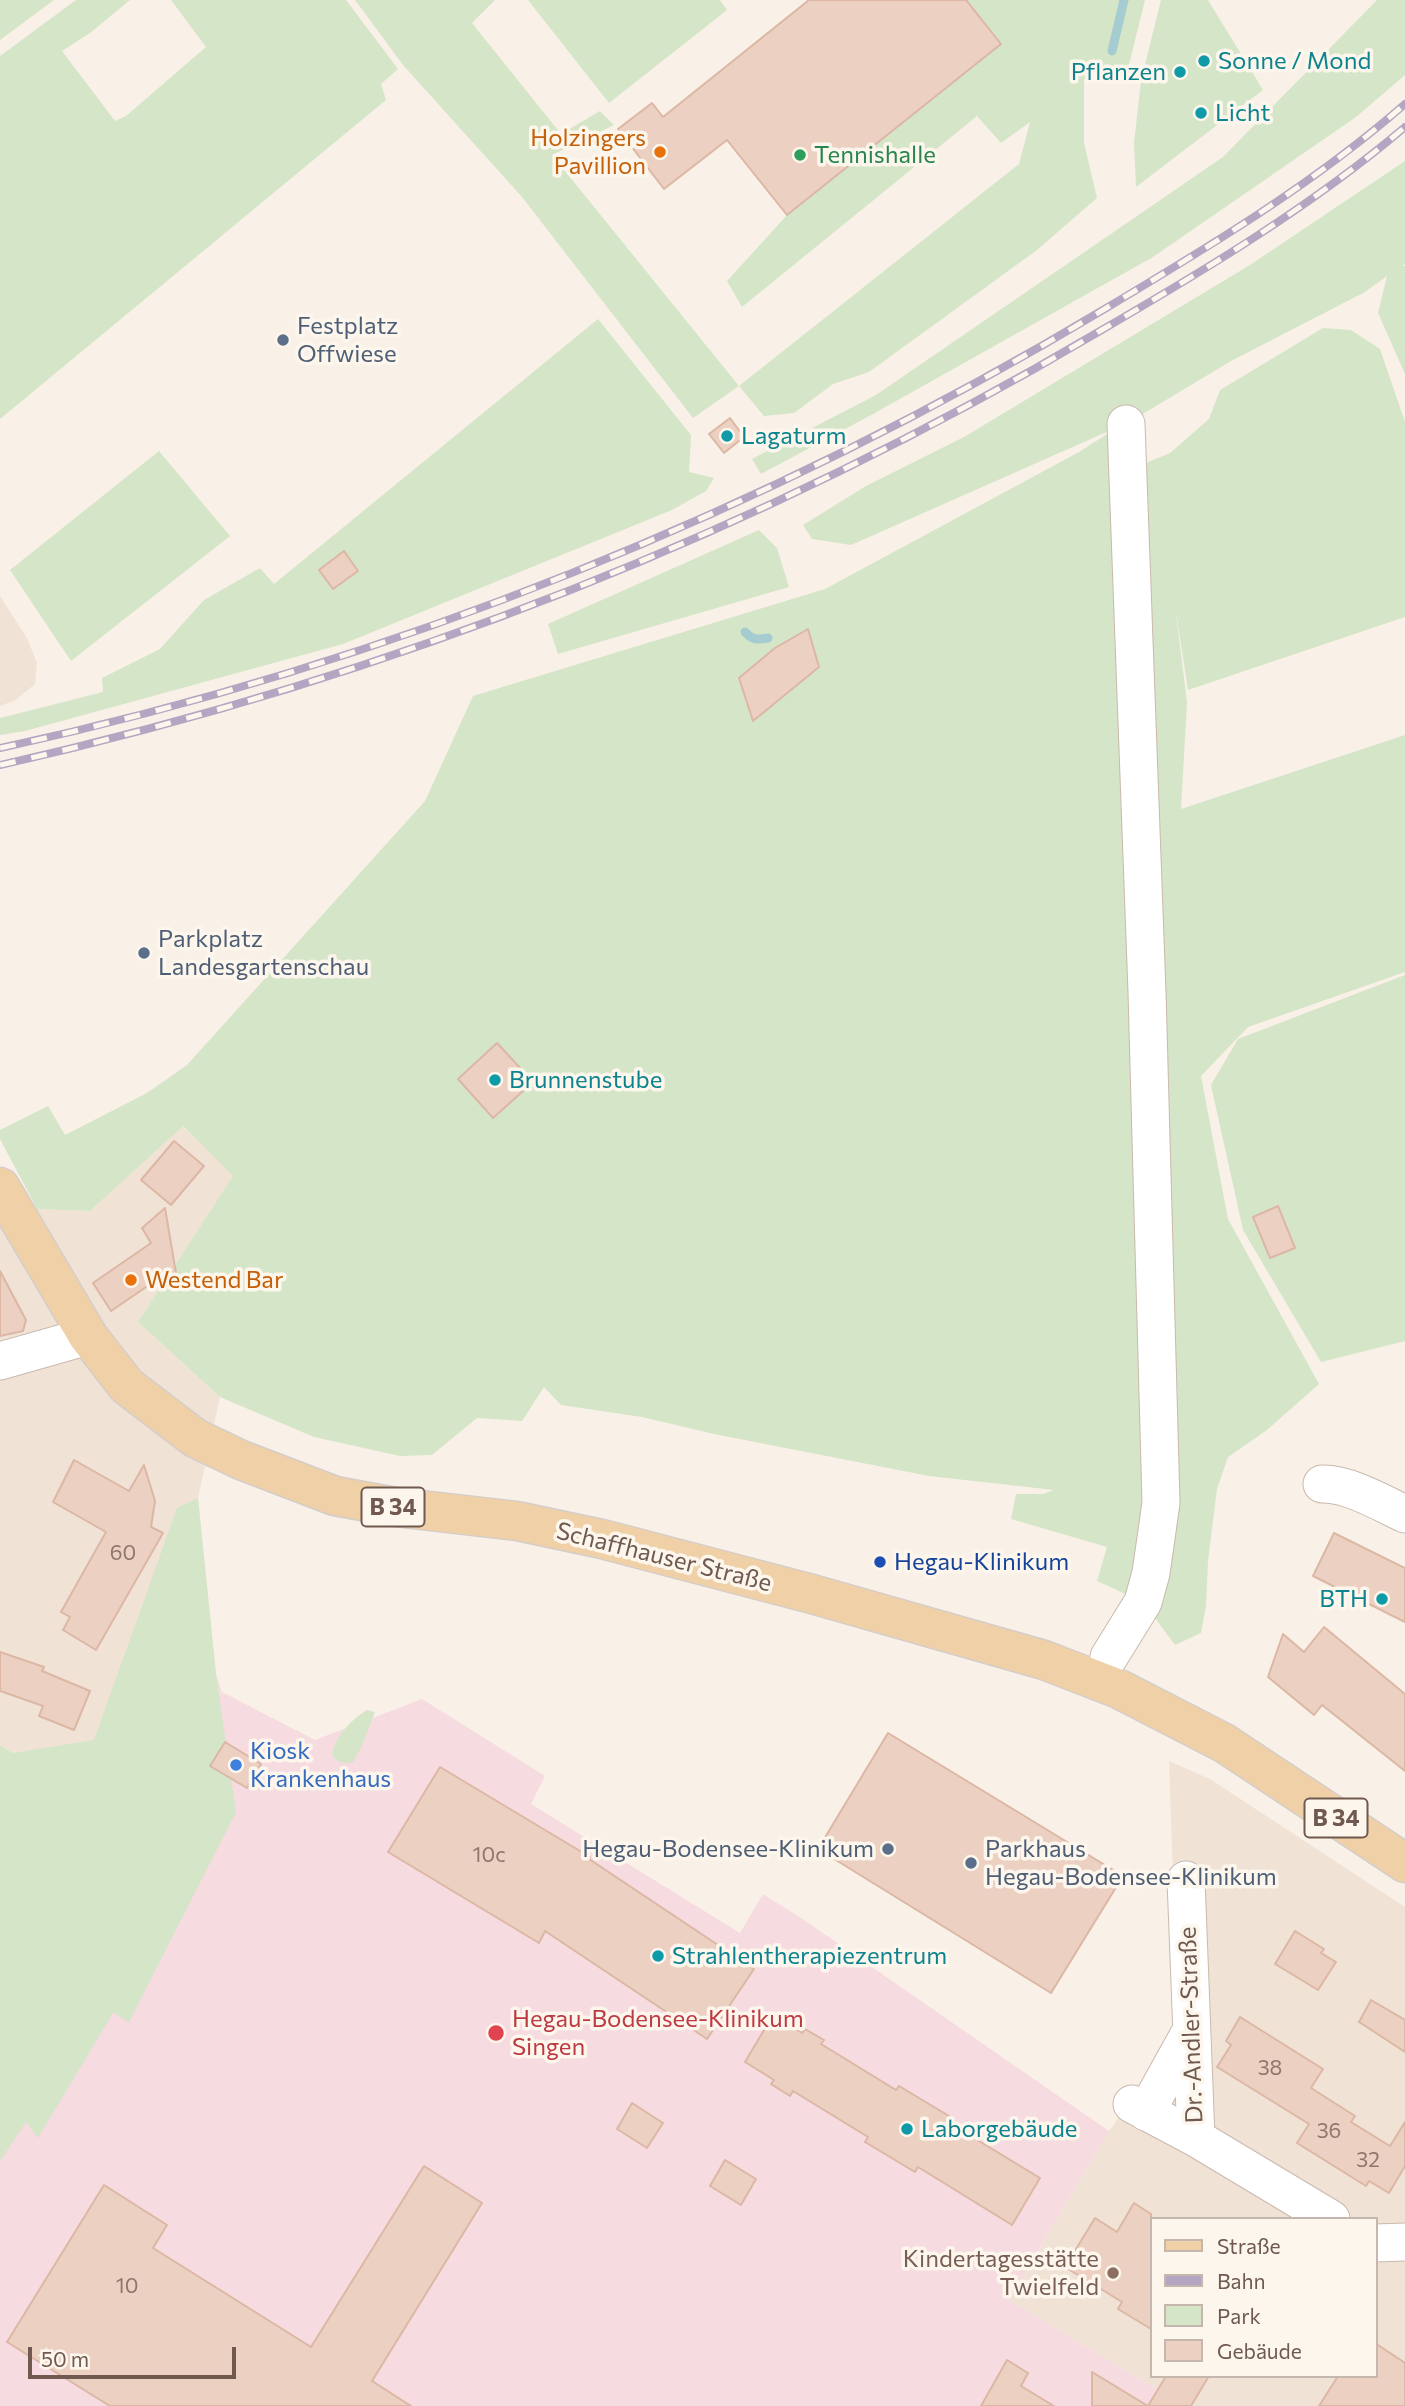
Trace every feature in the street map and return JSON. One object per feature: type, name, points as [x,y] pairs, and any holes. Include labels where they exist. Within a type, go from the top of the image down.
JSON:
[{"type":"main road","name":"Schaffhauser Straße","points":[[0,1187],[88,1336],[127,1386],[195,1438],[241,1460],[335,1496],[395,1507],[517,1521],[602,1539],[812,1594],[1044,1660],[1119,1689],[1214,1738],[1405,1863]]},
{"type":"street","points":[[1109,1657],[1143,1602],[1151,1573],[1161,1503],[1147,992],[1126,424]]},
{"type":"street","points":[[0,1361],[88,1336]]},
{"type":"street","points":[[1322,1484],[1331,1483],[1378,1500],[1405,1514]]},
{"type":"street","name":"Dr.-Andler-Straße","points":[[1186,1880],[1196,2138],[1328,2217]]},
{"type":"street","points":[[1191,2031],[1139,2108],[1196,2138]]},
{"type":"street","points":[[1377,2243],[1405,2242]]},
{"type":"shaded area","points":[[0,596],[27,638],[37,663],[35,684],[16,700],[0,706]]},
{"type":"shaded area","points":[[182,1126],[234,1175],[138,1322],[220,1397],[198,1498],[216,1674],[222,1692],[126,1857],[13,1753],[0,1745],[0,1225],[37,1209],[90,1211]]},
{"type":"shaded area","name":"Hegau-Bodensee-Klinikum Singen","points":[[222,1692],[315,1740],[422,1699],[545,1776],[531,1804],[740,1933],[763,1894],[1109,2131],[1009,2300],[1184,2406],[0,2406],[0,2075]]},
{"type":"shaded area","points":[[1169,1761],[1210,1779],[1405,1907],[1405,2406],[1184,2406],[1009,2300],[1109,2131],[1146,2079],[1178,2025]]},
{"type":"green space","points":[[0,0],[54,0],[0,40]]},
{"type":"green space","points":[[76,0],[130,0],[90,33],[62,51],[115,121],[126,116],[206,47],[171,0],[346,0],[398,69],[381,84],[386,100],[0,419],[0,56]]},
{"type":"green space","points":[[355,0],[495,0],[472,23],[561,134],[600,111],[614,125],[552,155],[739,386],[693,418],[522,197],[403,65]]},
{"type":"green space","points":[[528,0],[720,0],[727,10],[609,103]]},
{"type":"green space","points":[[966,0],[1145,0],[1126,77],[1084,79],[1084,143],[1097,198],[1037,250],[869,372],[833,384],[794,413],[764,416],[739,386],[1019,164],[1030,122],[1001,143],[977,116],[742,307],[727,281],[787,215],[1001,44]]},
{"type":"green space","points":[[1161,0],[1208,0],[1263,90],[1136,187],[1134,143],[1141,81]]},
{"type":"green space","points":[[1377,0],[1405,0],[1405,75],[1356,117],[1153,257],[761,474],[752,459],[876,395],[1223,157]]},
{"type":"green space","points":[[1405,161],[1405,264],[1402,266],[1405,266],[1405,374],[1378,313],[1387,276],[1365,292],[1231,361],[1126,424],[1129,470],[1170,453],[1209,419],[1220,390],[1323,328],[1351,330],[1380,349],[1405,422],[1405,617],[1188,690],[1175,606],[1187,702],[1181,809],[1405,735],[1405,972],[1248,1027],[1201,1076],[1228,1219],[1319,1384],[1267,1430],[1228,1457],[1217,1489],[1201,1633],[1175,1645],[1143,1602],[1097,1581],[1107,1547],[1011,1519],[1016,1494],[1043,1494],[1054,1490],[929,1476],[714,1434],[642,1417],[561,1405],[544,1387],[522,1421],[477,1418],[432,1455],[400,1456],[314,1437],[220,1397],[138,1322],[233,1176],[183,1126],[90,1211],[37,1209],[0,1139],[0,1130],[48,1106],[65,1135],[147,1093],[187,1065],[425,801],[473,696],[825,589],[1079,452],[1118,427],[851,545],[812,539],[803,525],[866,486],[964,437],[1250,265]]},
{"type":"green space","points":[[598,319],[691,435],[689,472],[714,478],[706,491],[672,510],[343,644],[25,731],[0,735],[0,718],[103,692],[102,678],[160,649],[204,600],[260,568],[274,584]]},
{"type":"green space","points":[[159,451],[230,536],[71,661],[10,570]]},
{"type":"green space","points":[[759,530],[777,548],[789,587],[558,654],[548,624]]},
{"type":"green space","points":[[1405,975],[1405,1341],[1321,1362],[1243,1230],[1211,1085],[1238,1039]]},
{"type":"green space","points":[[198,1498],[216,1674],[236,1812],[129,2022],[113,2013],[38,2138],[26,2122],[0,2161],[0,1745],[13,1753],[94,1740],[177,1508]]},
{"type":"green space","points":[[367,1710],[375,1712],[361,1748],[353,1762],[339,1761],[332,1755],[336,1742],[350,1723]]},
{"type":"building","name":"Tennishalle","points":[[809,0],[966,0],[1001,44],[787,215],[727,140],[664,189],[618,129],[652,103],[663,117]]},
{"type":"building","name":"Lagaturm","points":[[730,418],[744,437],[724,453],[709,434]]},
{"type":"building","points":[[344,551],[358,571],[333,589],[319,570]]},
{"type":"building","points":[[808,629],[819,667],[753,721],[739,678],[775,648]]},
{"type":"building","name":"Brunnenstube","points":[[497,1043],[533,1082],[493,1118],[458,1079]]},
{"type":"building","points":[[174,1141],[204,1166],[171,1205],[141,1180]]},
{"type":"building","points":[[1278,1206],[1295,1248],[1270,1258],[1253,1217]]},
{"type":"building","points":[[165,1208],[177,1279],[171,1270],[111,1311],[93,1283],[151,1243],[142,1228]]},
{"type":"building","points":[[0,1271],[26,1320],[23,1331],[0,1336]]},
{"type":"building","points":[[74,1460],[129,1491],[144,1465],[155,1501],[151,1527],[163,1533],[96,1650],[63,1630],[70,1617],[61,1612],[106,1532],[53,1502]]},
{"type":"building","name":"BTH","points":[[1334,1533],[1405,1568],[1405,1622],[1313,1576]]},
{"type":"building","points":[[1324,1627],[1405,1694],[1405,1771],[1322,1705],[1314,1715],[1268,1677],[1283,1634],[1304,1652]]},
{"type":"building","points":[[0,1652],[44,1667],[42,1671],[90,1691],[74,1730],[39,1716],[43,1706],[0,1691]]},
{"type":"building","name":"Parkhaus Hegau-Bodensee-Klinikum","points":[[888,1733],[1123,1876],[1051,1993],[818,1849]]},
{"type":"building","name":"Kiosk Krankenhaus","points":[[225,1742],[261,1764],[247,1788],[210,1766]]},
{"type":"building","points":[[440,1767],[590,1857],[589,1859],[754,1969],[707,2039],[545,1931],[539,1943],[388,1852]]},
{"type":"building","points":[[1295,1931],[1324,1949],[1321,1953],[1336,1962],[1318,1990],[1275,1964]]},
{"type":"building","points":[[1371,2000],[1405,2020],[1405,2052],[1359,2022]]},
{"type":"building","name":"Laborgebäude","points":[[773,2015],[802,2033],[805,2029],[824,2040],[821,2044],[896,2090],[899,2086],[949,2116],[946,2121],[1040,2178],[1012,2225],[918,2167],[915,2172],[865,2142],[868,2137],[793,2091],[790,2096],[771,2084],[774,2080],[745,2062]]},
{"type":"building","points":[[1240,2017],[1323,2069],[1311,2088],[1355,2116],[1351,2122],[1390,2146],[1405,2122],[1405,2166],[1389,2193],[1369,2181],[1366,2186],[1297,2143],[1309,2124],[1217,2067],[1231,2045],[1226,2041]]},
{"type":"building","points":[[632,2103],[663,2123],[647,2148],[617,2129]]},
{"type":"building","points":[[725,2160],[756,2179],[741,2205],[710,2186]]},
{"type":"building","points":[[424,2166],[482,2203],[372,2381],[411,2406],[110,2406],[7,2342],[104,2185],[167,2225],[153,2248],[311,2347]]},
{"type":"building","name":"Kindertagesstätte Twielfeld","points":[[1134,2203],[1151,2214],[1150,2328],[1118,2309],[1122,2302],[1065,2267],[1095,2218],[1117,2232]]},
{"type":"building","points":[[1377,2344],[1405,2363],[1405,2406],[1319,2406],[1337,2378],[1377,2378]]},
{"type":"building","points":[[1007,2360],[1028,2373],[1021,2386],[1054,2406],[981,2406]]},
{"type":"building","points":[[1092,2372],[1148,2406],[1092,2406]]},
{"type":"building","points":[[1165,2378],[1208,2378],[1191,2406],[1148,2406]]},
{"type":"waterway","points":[[1112,51],[1124,0]]},
{"type":"waterway","points":[[745,632],[755,639],[768,638]]},
{"type":"railway","points":[[0,748],[146,713],[290,672],[432,626],[572,573],[710,514],[845,451],[978,381],[1108,307],[1223,237],[1298,187],[1405,104]]},
{"type":"railway","points":[[0,765],[145,730],[287,689],[428,643],[567,591],[704,534],[838,472],[970,404],[1100,331],[1295,210],[1333,184],[1405,127]]},
{"type":"place","name":"Sonne / Mond","points":[[1204,61]]},
{"type":"place","name":"Pflanzen","points":[[1180,72]]},
{"type":"place","name":"Licht","points":[[1201,113]]},
{"type":"place","name":"Holzingers Pavillion","points":[[660,152]]},
{"type":"place","name":"Tennishalle","points":[[800,155]]},
{"type":"place","name":"Festplatz Offwiese","points":[[283,340]]},
{"type":"place","name":"Lagaturm","points":[[727,436]]},
{"type":"place","name":"Parkplatz Landesgartenschau","points":[[144,953]]},
{"type":"place","name":"Brunnenstube","points":[[495,1080]]},
{"type":"place","name":"Westend Bar","points":[[131,1280]]},
{"type":"place","name":"Hegau-Klinikum","points":[[880,1562]]},
{"type":"place","name":"BTH","points":[[1382,1599]]},
{"type":"place","name":"Kiosk Krankenhaus","points":[[236,1765]]},
{"type":"place","name":"Hegau-Bodensee-Klinikum","points":[[888,1849]]},
{"type":"place","name":"Parkhaus Hegau-Bodensee-Klinikum","points":[[971,1863]]},
{"type":"place","name":"Strahlentherapiezentrum","points":[[658,1956]]},
{"type":"place","name":"Hegau-Bodensee-Klinikum Singen","points":[[496,2033]]},
{"type":"place","name":"Laborgebäude","points":[[907,2129]]},
{"type":"place","name":"Kindertagesstätte Twielfeld","points":[[1113,2273]]}]
